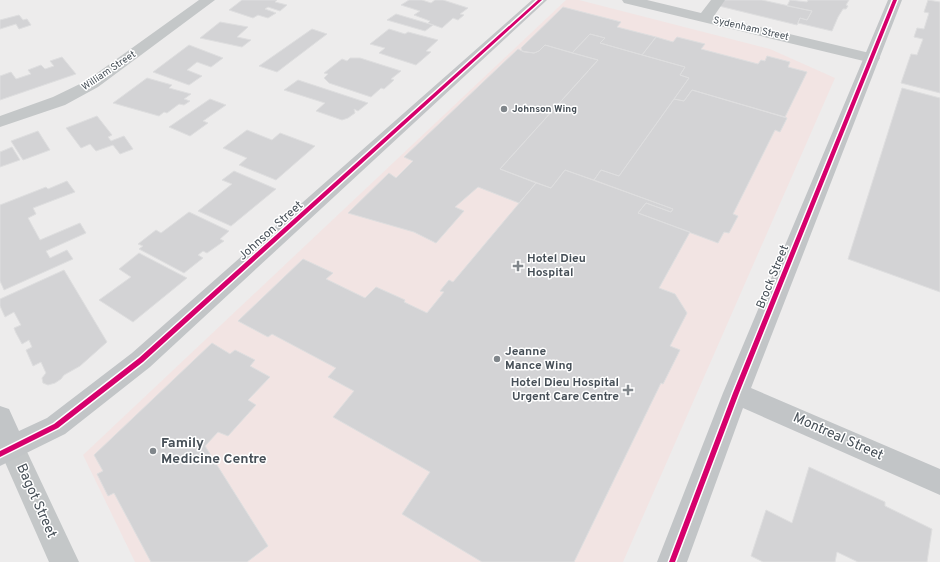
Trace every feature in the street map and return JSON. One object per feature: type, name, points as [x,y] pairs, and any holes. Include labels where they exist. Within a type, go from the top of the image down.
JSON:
[{"type":"main road","name":"Johnson Street","points":[[6,451],[56,426],[141,360],[540,0]]},
{"type":"main road","name":"Brock Street","points":[[672,562],[736,393],[895,0]]},
{"type":"main road","name":"Montreal Street","points":[[736,393],[940,482]]},
{"type":"main road","name":"Bagot Street","points":[[0,418],[6,451]]},
{"type":"street","name":"William Street","points":[[0,122],[59,101],[92,84],[208,0]]},
{"type":"street","name":"Sydenham Street","points":[[629,0],[872,58]]},
{"type":"street","points":[[705,18],[718,0]]},
{"type":"street","name":"Bagot Street","points":[[6,451],[64,562]]},
{"type":"shaded area","name":"Hotel Dieu Hospital","points":[[566,0],[579,0],[770,49],[835,78],[623,562],[135,562],[83,455]]},
{"type":"building","points":[[242,0],[277,0],[275,2],[287,5],[280,11],[268,7],[265,9],[276,13],[268,18],[258,15],[253,18],[229,10]]},
{"type":"building","points":[[409,0],[422,0],[431,3],[435,0],[443,0],[468,8],[460,14],[464,15],[458,20],[453,18],[442,28],[428,23],[430,21],[414,15],[420,11],[401,5]]},
{"type":"building","points":[[724,0],[762,0],[812,11],[807,20],[800,18],[797,25],[719,6]]},
{"type":"building","points":[[790,0],[807,2],[808,0],[849,0],[846,5],[848,6],[846,9],[843,9],[832,31],[798,23],[800,18],[807,20],[812,11],[787,6]]},
{"type":"building","points":[[928,0],[940,2],[940,93],[901,83],[911,54],[917,55],[923,39],[914,37],[917,28],[924,29],[929,13],[924,12]]},
{"type":"building","points":[[563,7],[621,22],[617,27],[656,37],[642,55],[600,43],[605,38],[590,34],[572,53],[545,45],[539,51],[534,53],[522,51],[521,48]]},
{"type":"building","points":[[396,14],[433,25],[425,31],[387,20]]},
{"type":"building","points":[[19,15],[23,20],[27,19],[31,25],[19,29],[16,24],[0,29],[0,20]]},
{"type":"building","points":[[220,22],[248,27],[237,37],[251,40],[242,47],[200,38]]},
{"type":"building","points":[[312,29],[327,34],[277,72],[259,66]]},
{"type":"building","points":[[389,29],[405,34],[408,32],[438,40],[426,51],[431,52],[416,65],[379,53],[385,48],[370,44]]},
{"type":"building","points":[[590,34],[605,38],[600,43],[685,67],[680,75],[689,78],[619,176],[601,170],[594,180],[565,170],[551,188],[500,169],[598,60],[572,53]]},
{"type":"building","points":[[656,37],[673,42],[677,37],[705,44],[701,49],[758,64],[761,60],[765,61],[767,56],[790,62],[788,67],[807,72],[785,117],[692,90],[684,101],[674,99],[689,78],[680,75],[685,67],[642,55]]},
{"type":"building","points":[[189,45],[223,58],[211,67],[197,62],[187,70],[202,76],[189,85],[153,72]]},
{"type":"building","name":"Johnson Wing","points":[[545,45],[598,60],[500,169],[536,183],[519,203],[478,187],[455,207],[464,211],[436,243],[414,232],[348,213],[389,173],[396,178],[413,161],[404,157],[518,49],[524,52],[534,53],[539,51]]},
{"type":"building","points":[[62,57],[76,74],[0,100],[0,76],[11,72],[16,79],[31,74],[28,70],[41,65],[45,69],[54,66],[50,61]]},
{"type":"building","points":[[350,58],[360,58],[401,71],[391,79],[394,80],[384,89],[381,88],[371,97],[329,83],[324,78],[328,74],[324,73],[342,59],[347,61]]},
{"type":"building","points":[[147,78],[172,85],[169,88],[191,94],[184,99],[190,101],[184,105],[179,104],[167,113],[164,112],[159,116],[113,103]]},
{"type":"building","points":[[298,80],[368,103],[358,111],[354,109],[355,113],[342,120],[316,111],[325,103],[284,90]]},
{"type":"building","points":[[902,88],[940,98],[940,292],[848,259]]},
{"type":"building","points":[[692,90],[787,118],[780,132],[775,130],[733,214],[738,216],[729,233],[724,232],[718,243],[638,213],[646,203],[671,212],[673,209],[594,180],[601,170],[619,176],[674,99],[684,101]]},
{"type":"building","points":[[210,99],[226,105],[203,121],[208,123],[190,136],[169,127]]},
{"type":"building","points":[[97,116],[112,135],[108,137],[111,141],[124,136],[133,149],[120,154],[113,145],[96,151],[90,144],[81,148],[66,128]]},
{"type":"building","points":[[247,130],[272,140],[280,133],[315,146],[276,180],[239,165],[247,158],[223,148]]},
{"type":"building","points":[[38,131],[50,150],[23,160],[11,141]]},
{"type":"building","points":[[12,147],[20,160],[0,167],[0,152]]},
{"type":"building","name":"Jeanne Mance Wing","points":[[565,170],[673,209],[671,212],[646,203],[638,213],[690,232],[659,288],[675,294],[687,313],[670,346],[680,350],[663,384],[661,383],[574,562],[482,562],[402,514],[430,472],[333,417],[354,391],[328,377],[336,368],[272,334],[268,337],[238,321],[303,259],[333,273],[326,279],[365,298],[376,287],[405,300],[404,302],[427,313],[444,292],[440,291],[449,280],[453,282],[536,183],[551,188]]},
{"type":"building","points":[[234,171],[276,189],[231,226],[198,211],[232,184],[222,180]]},
{"type":"building","points":[[67,181],[75,192],[33,208],[36,214],[28,218],[40,240],[80,223],[86,233],[46,251],[50,258],[67,250],[73,259],[4,290],[0,281],[0,205],[46,187],[48,189]]},
{"type":"building","points":[[189,212],[229,231],[220,239],[224,241],[207,253],[203,251],[198,255],[203,258],[184,273],[139,249],[143,246],[138,244],[156,230],[161,233]]},
{"type":"building","points":[[139,253],[187,278],[133,322],[99,300],[131,277],[119,269]]},
{"type":"building","points":[[64,270],[107,342],[80,366],[64,375],[55,383],[48,385],[43,383],[42,378],[46,373],[41,362],[33,366],[26,350],[32,347],[29,340],[22,344],[16,333],[14,328],[21,325],[14,312],[5,317],[0,306],[0,299]]},
{"type":"building","name":"Family Medicine Centre","points":[[212,343],[230,354],[235,350],[255,360],[250,366],[270,377],[248,400],[256,405],[228,436],[218,432],[205,446],[268,546],[247,562],[151,562],[114,493],[108,496],[97,474],[103,471],[94,455]]},
{"type":"building","points":[[809,467],[885,502],[885,506],[932,529],[927,562],[858,562],[837,552],[835,562],[763,562],[751,556],[766,510],[792,523]]},
{"type":"cycle path","points":[[0,454],[56,426],[141,360],[540,0]]},
{"type":"cycle path","points":[[672,562],[736,393],[895,0]]},
{"type":"place","name":"Johnson Wing","points":[[504,109]]},
{"type":"place","name":"Hotel Dieu Hospital","points":[[518,266]]},
{"type":"place","name":"Jeanne Mance Wing","points":[[497,359]]},
{"type":"place","name":"Hotel Dieu Hospital Urgent Care Centre","points":[[628,390]]},
{"type":"place","name":"Family Medicine Centre","points":[[153,451]]}]
